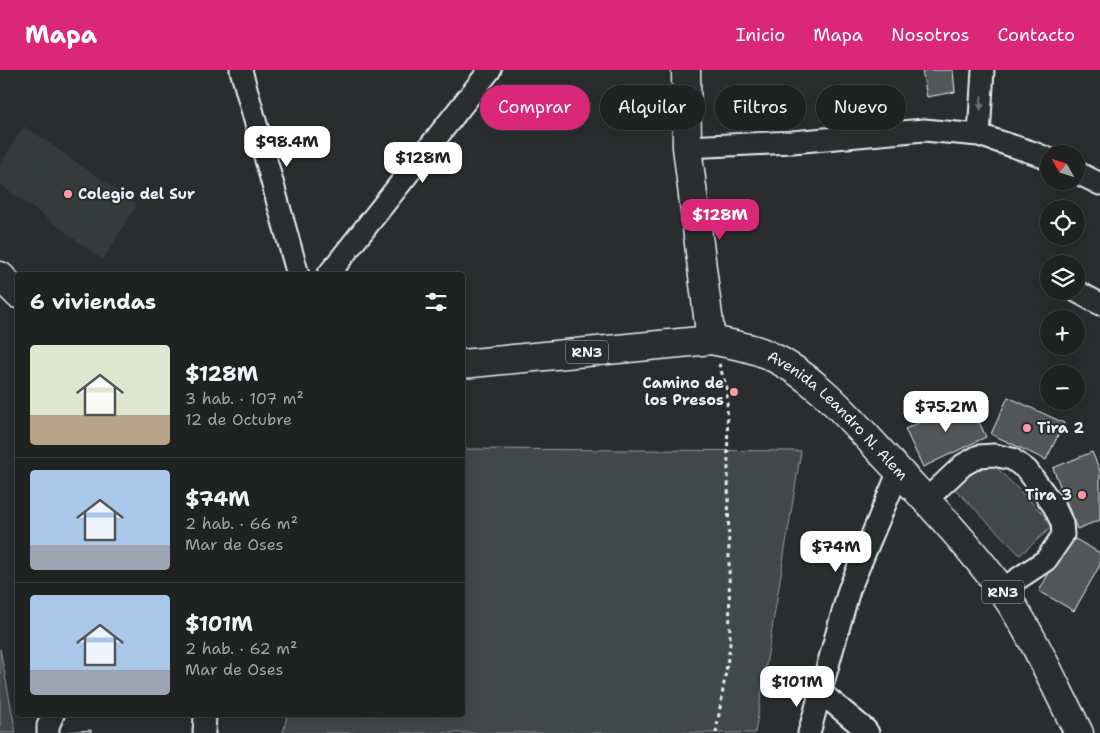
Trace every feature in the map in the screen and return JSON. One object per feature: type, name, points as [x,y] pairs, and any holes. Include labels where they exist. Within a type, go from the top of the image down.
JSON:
[{"type":"main road","points":[[686,70],[688,147],[711,340]]},
{"type":"main road","points":[[0,276],[15,291]]},
{"type":"main road","name":"Avenida Leandro N. Alem","points":[[465,364],[711,340],[766,353],[805,376],[844,411],[977,558],[1001,590],[1027,631],[1079,733]]},
{"type":"street","points":[[241,70],[297,272]]},
{"type":"street","points":[[330,272],[490,70]]},
{"type":"street","points":[[979,135],[983,70]]},
{"type":"street","points":[[688,147],[792,142],[924,130],[979,135],[1040,156]]},
{"type":"street","points":[[1085,176],[1100,184]]},
{"type":"street","points":[[1085,295],[1100,304]]},
{"type":"street","points":[[926,500],[963,465],[979,456],[994,455],[1012,459],[1028,470],[1054,506],[1062,523],[1063,535],[1046,560],[1001,590]]},
{"type":"street","points":[[809,733],[849,590],[899,471]]},
{"type":"street","points":[[820,692],[868,733]]},
{"type":"street","points":[[48,733],[48,726],[52,717]]},
{"type":"street","points":[[204,733],[205,717]]},
{"type":"path","points":[[711,340],[727,389],[728,429],[730,646],[716,733]]},
{"type":"shaded area","name":"Colegio del Sur","points":[[24,126],[137,204],[103,260],[0,184],[0,165]]},
{"type":"shaded area","points":[[465,449],[801,451],[755,733],[283,733],[287,717],[465,717]]},
{"type":"shaded area","points":[[988,459],[1054,525],[1020,555],[955,489]]},
{"type":"shaded area","points":[[0,649],[16,733],[0,733]]},
{"type":"building","points":[[922,70],[953,70],[955,92],[927,97]]},
{"type":"building","name":"Tira 2","points":[[1008,397],[1064,423],[1046,460],[991,434]]},
{"type":"building","points":[[969,400],[986,437],[923,467],[905,429]]},
{"type":"building","name":"Tira 3","points":[[1092,452],[1100,471],[1100,520],[1077,529],[1053,468]]},
{"type":"building","points":[[1070,536],[1100,553],[1100,565],[1074,611],[1039,591]]},
{"type":"building","points":[[91,730],[91,733],[67,733],[67,732]]},
{"type":"place","name":"Colegio del Sur","points":[[68,194]]},
{"type":"place","name":"Camino de los Presos","points":[[734,392]]},
{"type":"place","name":"Tira 2","points":[[1027,428]]},
{"type":"place","name":"Tira 3","points":[[1082,495]]}]
